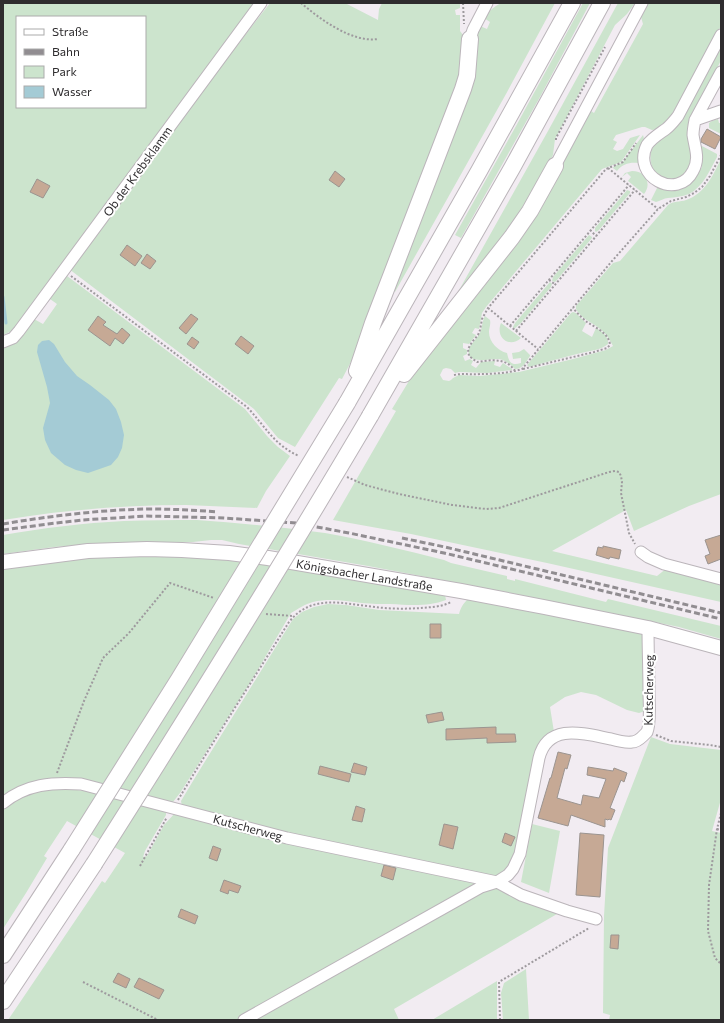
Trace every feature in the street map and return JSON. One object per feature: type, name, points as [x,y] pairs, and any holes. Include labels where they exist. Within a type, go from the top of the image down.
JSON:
[{"type":"highway","points":[[3,955],[183,673],[347,402],[476,177],[572,3]]},
{"type":"highway","points":[[3,1002],[94,864],[289,552],[370,416],[508,175],[602,3]]},
{"type":"highway","points":[[347,402],[373,323],[463,89],[467,76],[470,36]]},
{"type":"highway","points":[[370,416],[512,238],[530,211],[555,166]]},
{"type":"main road","name":"Königsbacher Landstraße","points":[[3,562],[88,551],[147,549],[229,553],[268,558],[461,590],[648,628],[721,648]]},
{"type":"lane","name":"Ob der Krebsklamm","points":[[8,340],[19,331],[28,320],[261,3]]},
{"type":"lane","points":[[470,36],[487,3]]},
{"type":"lane","points":[[555,166],[642,3]]},
{"type":"lane","points":[[721,35],[678,116],[673,123],[652,139],[644,152],[645,168],[654,179],[662,184],[675,185],[687,179],[693,173],[698,157],[693,136],[695,120],[721,72]]},
{"type":"lane","points":[[695,120],[721,111]]},
{"type":"lane","points":[[641,552],[664,564],[721,579]]},
{"type":"lane","name":"Kutscherweg","points":[[244,1020],[481,887],[497,882],[508,875],[517,863],[520,854],[539,758],[541,751],[548,741],[562,734],[571,733],[633,742],[640,739],[647,732],[650,717],[648,628]]},
{"type":"lane","name":"Kutscherweg","points":[[3,803],[20,792],[53,783],[81,784],[287,838],[497,882]]},
{"type":"lane","points":[[497,882],[521,895],[567,911],[596,919]]},
{"type":"path","points":[[301,3],[336,29],[361,38],[371,40],[378,39]]},
{"type":"path","points":[[463,3],[465,30],[470,36]]},
{"type":"path","points":[[515,371],[504,362],[494,360],[477,362],[469,356],[468,349],[478,336],[482,319],[488,308],[606,169],[622,162],[639,138]]},
{"type":"path","points":[[522,369],[612,261],[658,209],[671,201],[694,193],[702,187],[710,176],[721,155]]},
{"type":"path","points":[[608,168],[658,209]]},
{"type":"path","points":[[510,326],[629,185]]},
{"type":"path","points":[[516,331],[635,190]]},
{"type":"path","points":[[590,230],[596,236]]},
{"type":"path","points":[[548,280],[556,285]]},
{"type":"path","points":[[488,308],[538,350]]},
{"type":"path","points":[[454,375],[515,371],[607,348],[610,345],[610,342],[602,331],[583,319],[573,308]]},
{"type":"path","points":[[53,783],[84,701],[103,658],[130,633],[170,583],[217,599]]},
{"type":"path","points":[[140,866],[198,766],[293,616],[307,607],[322,602],[375,607],[429,608],[450,603],[455,599],[461,590]]},
{"type":"path","points":[[265,614],[293,616]]},
{"type":"path","points":[[647,732],[671,741],[721,747]]},
{"type":"path","points":[[721,813],[717,829],[709,885],[708,931],[714,958],[721,964]]},
{"type":"path","points":[[717,829],[721,830]]},
{"type":"path","points":[[500,1020],[499,982],[594,925],[596,919]]},
{"type":"path","points":[[83,982],[158,1020]]},
{"type":"green space","points":[[3,3],[256,3],[14,330],[3,335]]},
{"type":"green space","points":[[270,3],[345,3],[378,20],[379,9],[382,3],[460,3],[460,8],[455,10],[456,15],[460,15],[460,31],[463,35],[462,75],[353,358],[342,379],[339,378],[295,447],[278,438],[254,409],[69,269],[148,160]]},
{"type":"green space","points":[[501,3],[555,3],[506,94],[395,292],[393,290],[480,26],[487,29],[490,22],[484,18],[491,9]]},
{"type":"green space","points":[[583,3],[590,3],[540,97],[461,238],[455,235],[516,126]]},
{"type":"green space","points":[[618,3],[635,3],[627,14],[615,25],[555,139],[553,155],[528,207],[453,301],[548,131]]},
{"type":"green space","points":[[648,3],[721,3],[721,26],[670,118],[657,129],[652,130],[642,127],[616,135],[613,140],[617,142],[613,149],[617,151],[623,149],[630,138],[640,135],[621,162],[602,169],[486,307],[482,313],[479,329],[475,328],[472,333],[476,335],[469,344],[463,343],[463,348],[467,350],[467,354],[463,356],[465,361],[470,359],[473,361],[471,365],[476,368],[481,362],[495,361],[494,365],[500,367],[503,363],[512,370],[487,373],[455,373],[451,369],[446,368],[443,369],[440,375],[443,380],[449,381],[459,375],[479,376],[519,372],[606,350],[613,346],[604,332],[581,315],[576,309],[576,306],[613,263],[620,261],[668,205],[693,197],[703,189],[708,183],[721,159],[721,494],[689,506],[634,531],[626,510],[552,551],[657,576],[667,568],[721,583],[721,602],[411,534],[333,520],[396,411],[392,409],[412,376],[560,168],[591,111],[594,113],[643,24],[641,17]]},
{"type":"green space","points":[[721,44],[720,63],[690,117],[688,137],[691,156],[690,167],[687,172],[680,177],[665,179],[659,176],[651,163],[653,146]]},
{"type":"green space","points":[[718,119],[719,123],[721,123],[721,134],[709,128],[709,123]]},
{"type":"green space","points":[[643,135],[644,140],[640,150],[638,163],[626,164],[617,171],[613,168],[614,166],[622,163]]},
{"type":"green space","points":[[700,145],[717,154],[717,157],[706,178],[698,187],[694,191],[684,196],[666,198],[656,202],[651,200],[657,188],[688,184],[694,179],[702,167]]},
{"type":"green space","points":[[632,171],[641,173],[646,179],[647,186],[644,194],[628,181],[631,177],[627,173],[622,177],[625,173]]},
{"type":"green space","points":[[627,190],[630,191],[630,193],[596,232],[595,228]]},
{"type":"green space","points":[[589,235],[592,238],[557,280],[555,282],[552,281],[553,277]]},
{"type":"green space","points":[[67,276],[245,409],[267,436],[290,456],[266,491],[257,508],[186,505],[140,506],[71,511],[3,520],[3,346],[34,319],[43,324],[57,304],[50,299]]},
{"type":"green space","points":[[550,282],[552,284],[551,287],[521,323],[514,329],[513,327],[515,323]]},
{"type":"green space","points":[[573,312],[586,323],[582,331],[592,337],[596,328],[605,334],[608,344],[602,348],[529,367],[527,365]]},
{"type":"green space","points":[[485,316],[490,320],[489,336],[492,343],[497,348],[507,353],[513,364],[521,363],[521,358],[513,359],[512,353],[519,352],[524,349],[530,355],[527,361],[518,369],[515,369],[507,362],[499,359],[479,360],[471,358],[469,349],[480,333]]},
{"type":"green space","points":[[501,323],[521,338],[512,342],[504,340],[500,333]]},
{"type":"green space","points":[[197,520],[261,525],[325,533],[370,542],[507,576],[507,579],[515,581],[515,579],[606,602],[608,599],[721,626],[721,639],[679,627],[516,594],[222,540],[193,542],[106,543],[54,547],[3,554],[3,535],[93,523]]},
{"type":"green space","points":[[92,556],[176,556],[312,570],[445,595],[446,600],[425,605],[411,605],[369,604],[326,600],[310,603],[291,613],[253,678],[173,802],[170,803],[66,781],[3,800],[3,569]]},
{"type":"green space","points":[[468,599],[640,633],[643,635],[645,711],[639,713],[627,710],[596,695],[581,692],[565,697],[550,707],[554,732],[542,742],[516,857],[504,872],[495,877],[272,832],[182,806],[181,801],[293,619],[302,612],[314,607],[328,604],[379,610],[459,614],[462,606]]},
{"type":"green space","points":[[651,737],[670,744],[721,750],[721,799],[712,831],[721,833],[721,1020],[609,1020],[610,1015],[603,1013],[604,916],[608,848]]},
{"type":"green space","points":[[49,787],[86,791],[154,807],[166,812],[166,815],[143,857],[147,856],[164,825],[175,813],[483,883],[557,914],[394,1009],[399,1020],[8,1020],[102,881],[105,883],[125,853],[67,821],[44,856],[47,858],[3,929],[3,809],[15,798]]},
{"type":"green space","points":[[532,824],[560,831],[549,893],[521,882]]},
{"type":"green space","points":[[526,969],[529,1020],[503,1020],[501,993],[504,983]]},
{"type":"green space","points":[[497,981],[497,1020],[432,1020]]},
{"type":"water","points":[[49,340],[54,344],[65,362],[77,376],[109,400],[116,409],[124,435],[122,448],[118,457],[111,465],[88,473],[65,465],[51,453],[45,440],[43,428],[50,403],[37,352],[38,345],[42,341]]},
{"type":"building","points":[[707,129],[721,137],[715,149],[701,142],[701,139]]},
{"type":"building","points":[[335,171],[345,179],[339,187],[329,180]]},
{"type":"building","points":[[37,179],[50,186],[43,198],[30,192]]},
{"type":"building","points":[[127,245],[142,256],[135,266],[120,255]]},
{"type":"building","points":[[147,254],[156,261],[150,269],[141,263]]},
{"type":"building","points":[[191,314],[198,319],[186,334],[179,328]]},
{"type":"building","points":[[98,316],[106,322],[103,325],[117,334],[122,328],[130,335],[123,344],[115,338],[110,346],[88,330]]},
{"type":"building","points":[[241,336],[254,346],[248,354],[235,344]]},
{"type":"building","points":[[192,337],[199,342],[194,349],[187,344]]},
{"type":"building","points":[[721,535],[721,559],[708,564],[705,556],[710,554],[705,540]]},
{"type":"building","points":[[603,546],[621,550],[619,559],[610,557],[609,559],[596,555],[598,547],[603,548]]},
{"type":"building","points":[[430,624],[441,624],[441,638],[430,638]]},
{"type":"building","points":[[442,712],[444,720],[428,723],[426,715]]},
{"type":"building","points":[[496,727],[496,734],[515,734],[516,742],[487,743],[487,738],[446,740],[446,729]]},
{"type":"building","points":[[558,752],[571,755],[567,769],[565,768],[557,798],[581,805],[583,795],[599,798],[606,779],[587,775],[588,767],[613,771],[614,768],[627,773],[624,782],[621,780],[610,808],[615,810],[611,820],[605,819],[605,827],[571,815],[568,826],[538,818]]},
{"type":"building","points":[[354,763],[367,767],[365,775],[351,772]]},
{"type":"building","points":[[320,766],[351,774],[349,782],[318,774]]},
{"type":"building","points":[[356,806],[365,809],[362,822],[352,820]]},
{"type":"building","points":[[444,824],[458,827],[453,849],[439,845]]},
{"type":"building","points":[[505,833],[515,837],[511,846],[502,842]]},
{"type":"building","points":[[580,833],[604,835],[600,897],[576,895]]},
{"type":"building","points":[[213,846],[221,849],[217,861],[209,858]]},
{"type":"building","points":[[384,865],[396,868],[393,880],[381,876]]},
{"type":"building","points":[[224,880],[241,886],[238,893],[229,890],[228,894],[220,891]]},
{"type":"building","points":[[181,909],[198,916],[195,924],[178,917]]},
{"type":"building","points":[[611,935],[619,935],[618,949],[610,948]]},
{"type":"building","points":[[118,973],[130,979],[126,988],[113,982]]},
{"type":"building","points":[[139,978],[164,990],[159,999],[134,987]]},
{"type":"waterway","points":[[3,297],[6,323]]},
{"type":"railway","points":[[3,524],[39,518],[111,511],[174,509],[218,512]]},
{"type":"railway","points":[[3,530],[82,520],[147,516],[224,518],[296,523],[444,553],[721,619]]},
{"type":"railway","points":[[402,538],[721,613]]}]
